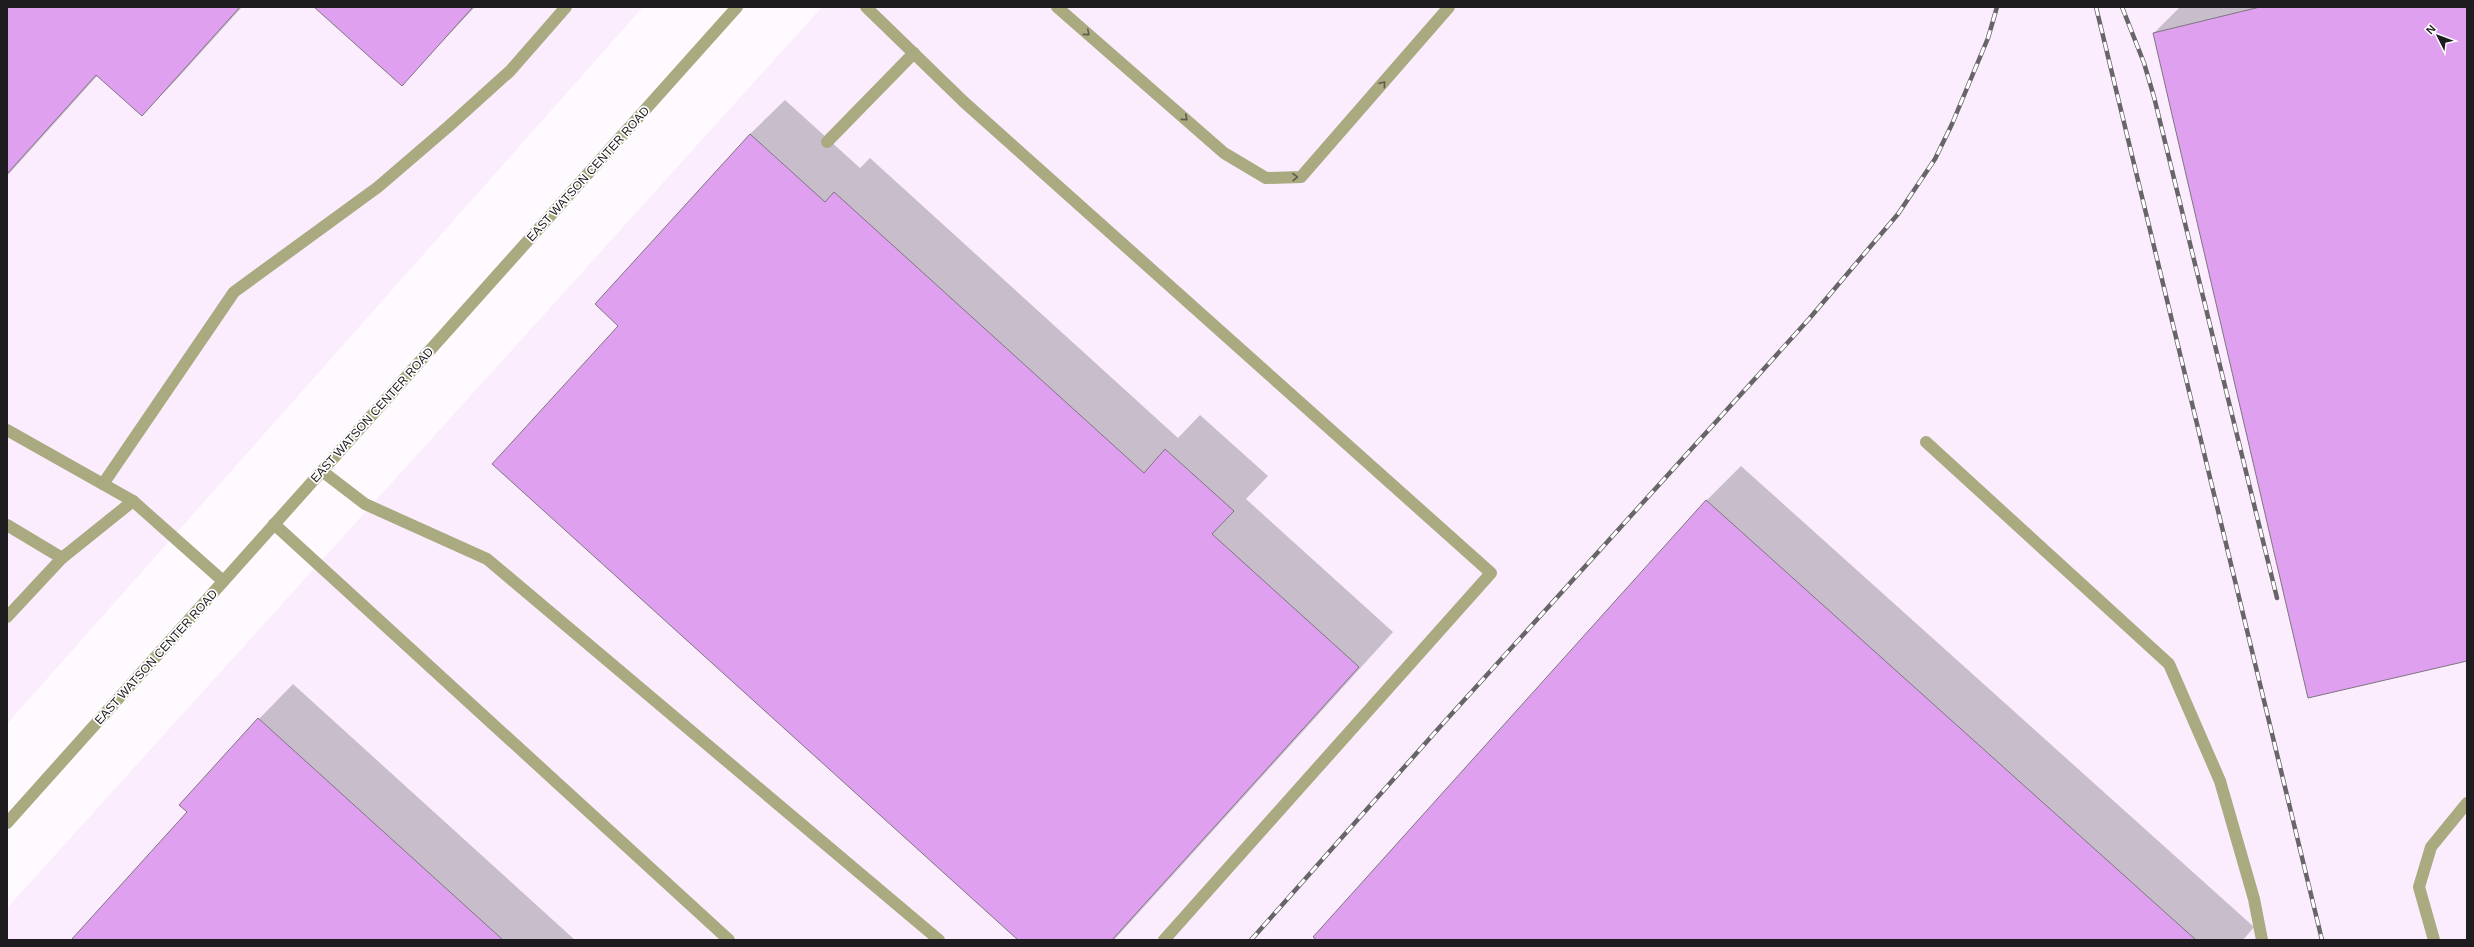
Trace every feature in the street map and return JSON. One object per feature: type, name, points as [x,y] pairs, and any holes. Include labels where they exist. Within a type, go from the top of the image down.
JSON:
[{"type":"street","points":[[103,484],[234,292],[378,187],[510,72],[566,7]]},
{"type":"street","name":"EAST WATSON CENTER ROAD","points":[[7,823],[737,7]]},
{"type":"street","points":[[866,7],[964,102],[1491,573],[1164,940]]},
{"type":"street","points":[[1058,7],[1224,153],[1266,178],[1301,177],[1449,7]]},
{"type":"street","points":[[827,142],[914,53]]},
{"type":"street","points":[[7,430],[133,501],[223,582]]},
{"type":"street","points":[[1926,442],[2169,664],[2220,781],[2254,899],[2262,940]]},
{"type":"street","points":[[322,471],[365,504],[487,559],[939,940]]},
{"type":"street","points":[[7,617],[62,558],[133,501]]},
{"type":"street","points":[[274,524],[729,940]]},
{"type":"street","points":[[7,525],[62,558]]},
{"type":"street","points":[[2434,940],[2419,887],[2431,847],[2467,803]]},
{"type":"shaded area","points":[[7,7],[643,7],[7,724]]},
{"type":"shaded area","points":[[822,7],[2467,7],[2467,940],[7,940],[7,908]]},
{"type":"building","points":[[7,7],[240,7],[142,116],[96,75],[7,174]]},
{"type":"building","points":[[314,7],[473,7],[402,86]]},
{"type":"building","points":[[2260,7],[2467,7],[2467,661],[2308,698],[2153,33]]},
{"type":"building","points":[[750,134],[825,202],[834,192],[1144,473],[1165,449],[1234,511],[1212,534],[1359,667],[1112,940],[1018,940],[492,464],[618,326],[595,304]]},
{"type":"building","points":[[1706,500],[2196,940],[1317,940],[1313,937]]},
{"type":"building","points":[[258,718],[503,940],[71,940],[187,812],[179,805]]},
{"type":"railway","points":[[1251,940],[1438,729],[1809,319],[1898,214],[1935,159],[1952,124],[1988,38],[1997,7]]},
{"type":"railway","points":[[2096,7],[2322,940]]},
{"type":"railway","points":[[2122,7],[2144,63],[2154,97],[2277,598]]}]
